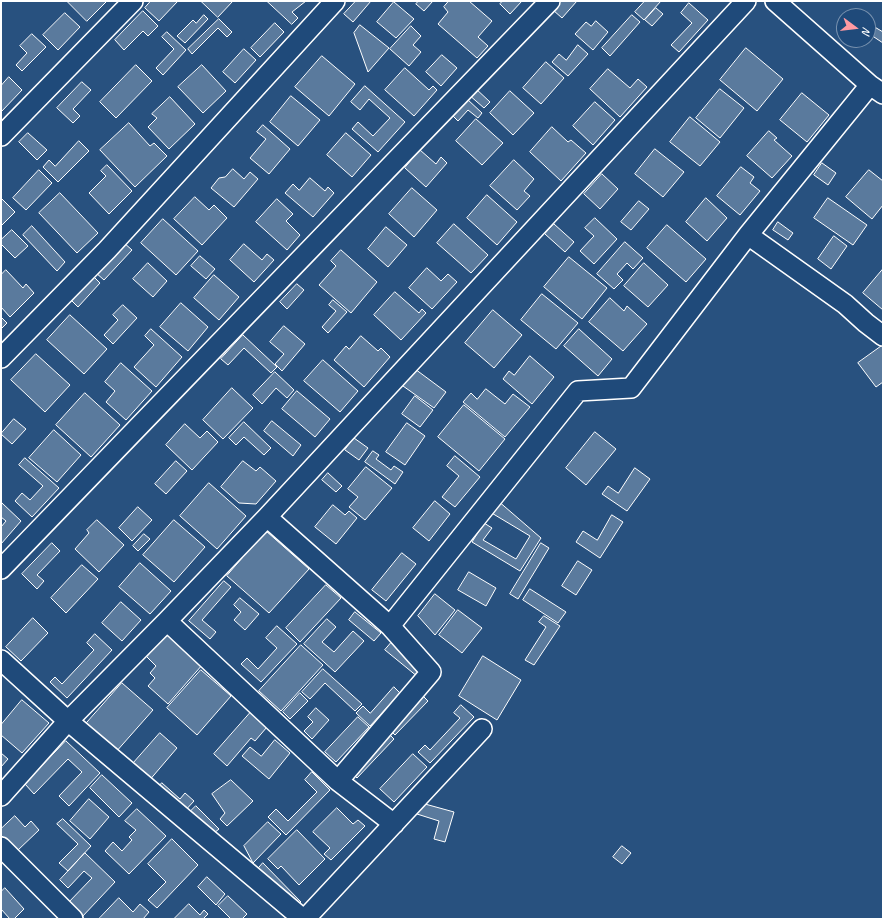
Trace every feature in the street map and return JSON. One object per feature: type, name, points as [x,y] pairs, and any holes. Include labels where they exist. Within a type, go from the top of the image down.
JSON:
[{"type":"street","points":[[1,136],[133,1]]},
{"type":"street","points":[[1,358],[107,250],[334,1]]},
{"type":"street","points":[[1,569],[550,1]]},
{"type":"street","points":[[1,796],[68,721],[167,621],[266,517],[746,1]]},
{"type":"street","points":[[390,626],[578,391],[631,388],[748,235],[876,90],[775,1]]},
{"type":"street","points":[[748,235],[845,304],[883,336]]},
{"type":"street","points":[[266,517],[390,626],[431,672],[338,782]]},
{"type":"street","points":[[167,621],[338,782],[394,824]]},
{"type":"street","points":[[1,660],[68,721],[304,919],[482,728]]},
{"type":"street","points":[[1,847],[73,919]]},
{"type":"building","points":[[67,1],[107,1],[87,21]]},
{"type":"building","points":[[151,1],[178,1],[159,21],[145,8]]},
{"type":"building","points":[[201,1],[233,1],[218,17]]},
{"type":"building","points":[[267,1],[306,1],[292,12],[298,18],[292,24]]},
{"type":"building","points":[[356,1],[371,1],[353,22],[344,14]]},
{"type":"building","points":[[419,1],[433,1],[424,11],[416,4]]},
{"type":"building","points":[[449,1],[469,1],[492,21],[478,37],[488,46],[477,58],[438,24],[448,12],[444,7]]},
{"type":"building","points":[[503,1],[522,1],[510,14],[500,4]]},
{"type":"building","points":[[561,1],[577,1],[562,18],[553,10]]},
{"type":"building","points":[[645,1],[661,1],[644,20],[635,12]]},
{"type":"building","points":[[394,2],[414,19],[396,38],[377,22]]},
{"type":"building","points":[[689,3],[708,20],[679,52],[671,45],[692,23],[681,13]]},
{"type":"building","points":[[656,8],[663,14],[652,26],[645,20]]},
{"type":"building","points":[[143,11],[158,26],[148,36],[143,31],[124,50],[115,40]]},
{"type":"building","points":[[65,13],[80,27],[58,50],[43,35]]},
{"type":"building","points":[[204,15],[208,19],[185,43],[177,36],[193,20],[196,23]]},
{"type":"building","points":[[632,15],[640,22],[610,56],[602,48]]},
{"type":"building","points":[[219,19],[232,32],[227,37],[218,28],[192,54],[188,49]]},
{"type":"building","points":[[596,21],[608,32],[593,50],[575,34],[586,22],[591,26]]},
{"type":"building","points":[[275,23],[284,32],[260,57],[251,48]]},
{"type":"building","points":[[360,25],[389,48],[368,72],[354,33]]},
{"type":"building","points":[[411,26],[421,36],[413,45],[421,52],[409,66],[390,49]]},
{"type":"building","points":[[876,28],[883,32],[883,43],[876,38]]},
{"type":"building","points":[[167,32],[186,50],[163,75],[156,68],[174,49],[162,37]]},
{"type":"building","points":[[32,34],[46,47],[22,71],[16,65],[27,53],[20,46]]},
{"type":"building","points":[[578,45],[588,54],[568,76],[552,62],[559,54],[566,60]]},
{"type":"building","points":[[746,48],[783,79],[757,111],[720,80]]},
{"type":"building","points":[[244,49],[256,60],[235,83],[223,72]]},
{"type":"building","points":[[442,55],[457,68],[441,86],[426,72]]},
{"type":"building","points":[[322,56],[355,84],[329,116],[295,87]]},
{"type":"building","points":[[546,62],[564,78],[541,104],[523,88]]},
{"type":"building","points":[[136,65],[152,81],[116,118],[100,102]]},
{"type":"building","points":[[202,65],[226,91],[203,113],[178,87]]},
{"type":"building","points":[[405,68],[429,90],[433,86],[437,90],[414,116],[385,90]]},
{"type":"building","points":[[608,69],[630,88],[638,79],[647,87],[620,117],[590,89]]},
{"type":"building","points":[[9,77],[22,90],[1,112],[1,86]]},
{"type":"building","points":[[82,82],[91,90],[73,109],[80,116],[73,123],[57,108]]},
{"type":"building","points":[[365,86],[405,122],[378,152],[352,129],[358,122],[373,136],[390,118],[369,99],[360,110],[351,102]]},
{"type":"building","points":[[474,87],[490,102],[484,108],[468,94]]},
{"type":"building","points":[[720,89],[744,108],[720,138],[696,118]]},
{"type":"building","points":[[510,91],[534,113],[513,135],[490,113]]},
{"type":"building","points":[[802,93],[829,115],[807,142],[780,120]]},
{"type":"building","points":[[291,96],[320,120],[298,146],[270,122]]},
{"type":"building","points":[[170,97],[195,124],[169,149],[148,127],[157,118],[152,114]]},
{"type":"building","points":[[467,99],[482,113],[478,118],[468,110],[458,121],[453,116]]},
{"type":"building","points":[[595,102],[615,120],[593,145],[573,126]]},
{"type":"building","points":[[690,117],[720,142],[700,166],[670,142]]},
{"type":"building","points":[[476,119],[503,143],[482,165],[456,141]]},
{"type":"building","points":[[129,123],[150,146],[154,143],[167,156],[135,187],[100,150]]},
{"type":"building","points":[[263,125],[290,149],[269,174],[250,158],[266,139],[257,132]]},
{"type":"building","points":[[552,127],[568,142],[571,140],[586,153],[561,181],[530,152]]},
{"type":"building","points":[[769,131],[777,138],[774,140],[792,156],[772,178],[747,156]]},
{"type":"building","points":[[28,133],[47,150],[37,160],[19,142]]},
{"type":"building","points":[[346,133],[371,155],[352,177],[327,155]]},
{"type":"building","points":[[79,141],[89,151],[58,182],[43,167],[49,160],[55,166]]},
{"type":"building","points":[[655,149],[684,172],[663,197],[635,174]]},
{"type":"building","points":[[420,150],[436,164],[441,157],[447,163],[426,187],[405,168]]},
{"type":"building","points":[[514,160],[534,179],[524,191],[530,196],[517,210],[490,186]]},
{"type":"building","points":[[822,163],[836,173],[828,185],[814,175]]},
{"type":"building","points":[[107,165],[132,191],[109,214],[89,193],[106,176],[101,171]]},
{"type":"building","points":[[741,167],[754,177],[750,183],[760,191],[740,215],[717,196]]},
{"type":"building","points":[[233,169],[244,179],[250,172],[258,179],[234,207],[211,188],[219,178],[225,177]]},
{"type":"building","points":[[39,170],[52,183],[26,210],[13,198]]},
{"type":"building","points":[[869,170],[883,181],[883,205],[872,219],[846,197]]},
{"type":"building","points":[[602,174],[618,189],[600,209],[584,194]]},
{"type":"building","points":[[310,178],[325,191],[328,187],[334,193],[313,217],[285,193],[293,184],[299,190]]},
{"type":"building","points":[[412,188],[437,210],[414,237],[389,214]]},
{"type":"building","points":[[60,193],[98,233],[77,253],[39,213]]},
{"type":"building","points":[[487,195],[517,222],[497,245],[467,218]]},
{"type":"building","points":[[195,197],[209,210],[214,205],[227,218],[202,245],[174,219]]},
{"type":"building","points":[[1,198],[15,212],[1,226]]},
{"type":"building","points":[[706,198],[727,218],[707,241],[686,222]]},
{"type":"building","points":[[828,198],[867,225],[853,245],[814,218]]},
{"type":"building","points":[[277,199],[293,214],[286,221],[300,235],[287,250],[256,222]]},
{"type":"building","points":[[639,201],[649,209],[631,230],[621,222]]},
{"type":"building","points":[[595,218],[617,239],[594,264],[580,251],[594,236],[585,228]]},
{"type":"building","points":[[163,219],[198,251],[176,275],[141,243]]},
{"type":"building","points":[[778,222],[793,233],[788,240],[773,230]]},
{"type":"building","points":[[454,224],[488,255],[471,273],[437,243]]},
{"type":"building","points":[[554,224],[574,242],[565,252],[545,234]]},
{"type":"building","points":[[667,225],[706,259],[686,282],[647,248]]},
{"type":"building","points":[[32,226],[65,262],[57,271],[23,235]]},
{"type":"building","points":[[386,227],[407,245],[388,267],[368,249]]},
{"type":"building","points":[[12,230],[28,246],[15,258],[1,244],[1,240]]},
{"type":"building","points":[[834,236],[847,246],[831,269],[818,259]]},
{"type":"building","points":[[123,242],[132,250],[104,280],[95,272]]},
{"type":"building","points":[[625,242],[643,258],[633,269],[627,263],[617,274],[623,280],[614,289],[597,274]]},
{"type":"building","points":[[244,244],[262,260],[267,254],[274,260],[254,282],[230,260]]},
{"type":"building","points":[[341,250],[377,282],[351,313],[319,285],[336,266],[331,261]]},
{"type":"building","points":[[200,256],[215,269],[206,279],[191,266]]},
{"type":"building","points":[[569,257],[607,288],[582,319],[544,287]]},
{"type":"building","points":[[148,263],[167,281],[153,297],[133,279]]},
{"type":"building","points":[[644,263],[668,285],[648,307],[624,286]]},
{"type":"building","points":[[427,268],[441,281],[448,274],[457,282],[432,309],[409,288]]},
{"type":"building","points":[[883,269],[883,310],[863,293]]},
{"type":"building","points":[[6,270],[23,288],[26,284],[34,293],[10,317],[1,307],[1,275]]},
{"type":"building","points":[[91,274],[100,283],[78,307],[69,298]]},
{"type":"building","points":[[214,275],[239,297],[219,320],[194,298]]},
{"type":"building","points":[[297,284],[304,290],[287,309],[280,302]]},
{"type":"building","points":[[395,292],[419,313],[422,309],[426,313],[401,340],[374,315]]},
{"type":"building","points":[[542,294],[578,323],[556,349],[521,320]]},
{"type":"building","points":[[610,298],[624,311],[627,306],[647,324],[623,351],[589,322]]},
{"type":"building","points":[[333,300],[347,312],[328,333],[322,327],[336,311],[329,305]]},
{"type":"building","points":[[181,303],[208,327],[188,351],[160,327]]},
{"type":"building","points":[[123,305],[137,318],[113,344],[104,335],[118,320],[113,315]]},
{"type":"building","points":[[493,310],[522,335],[494,368],[465,343]]},
{"type":"building","points":[[70,315],[107,349],[84,374],[47,340]]},
{"type":"building","points":[[1,317],[7,323],[1,329]]},
{"type":"building","points":[[284,326],[305,344],[282,371],[275,364],[284,354],[270,342]]},
{"type":"building","points":[[151,329],[182,357],[156,387],[134,367],[154,345],[145,336]]},
{"type":"building","points":[[579,329],[612,359],[598,376],[564,346]]},
{"type":"building","points":[[243,335],[277,367],[271,373],[244,348],[228,365],[221,359]]},
{"type":"building","points":[[361,336],[378,351],[381,348],[390,357],[364,387],[334,360],[346,346],[349,349]]},
{"type":"building","points":[[883,345],[883,382],[876,387],[858,363]]},
{"type":"building","points":[[36,354],[70,385],[45,412],[11,380]]},
{"type":"building","points":[[530,356],[554,377],[532,404],[503,379],[509,371],[514,375]]},
{"type":"building","points":[[323,360],[358,391],[340,412],[304,381]]},
{"type":"building","points":[[121,363],[152,391],[126,420],[106,402],[115,391],[105,382]]},
{"type":"building","points":[[415,369],[446,392],[434,408],[403,386]]},
{"type":"building","points":[[275,372],[294,390],[287,398],[276,388],[262,404],[253,395]]},
{"type":"building","points":[[232,388],[253,408],[223,439],[203,420]]},
{"type":"building","points":[[486,389],[505,404],[513,394],[530,407],[505,437],[463,402],[471,393],[477,399]]},
{"type":"building","points":[[297,391],[330,419],[315,437],[282,409]]},
{"type":"building","points":[[85,393],[120,425],[91,457],[56,425]]},
{"type":"building","points":[[415,396],[433,410],[420,427],[402,414]]},
{"type":"building","points":[[464,405],[505,439],[479,471],[438,437]]},
{"type":"building","points":[[14,419],[26,429],[12,444],[1,434]]},
{"type":"building","points":[[272,421],[301,445],[293,456],[264,431]]},
{"type":"building","points":[[244,422],[271,448],[264,455],[244,437],[236,445],[229,438]]},
{"type":"building","points":[[407,423],[425,436],[405,465],[386,452]]},
{"type":"building","points":[[185,424],[200,438],[207,431],[218,442],[192,470],[166,445]]},
{"type":"building","points":[[54,430],[81,455],[57,482],[29,458]]},
{"type":"building","points":[[595,432],[616,449],[586,485],[566,468]]},
{"type":"building","points":[[354,438],[368,448],[359,460],[345,450]]},
{"type":"building","points":[[373,451],[379,455],[376,459],[391,470],[394,466],[403,472],[395,484],[365,462]]},
{"type":"building","points":[[455,456],[480,477],[455,507],[442,497],[459,476],[447,466]]},
{"type":"building","points":[[25,458],[59,488],[32,517],[15,501],[22,493],[30,500],[43,486],[19,465]]},
{"type":"building","points":[[176,461],[187,471],[166,494],[155,484]]},
{"type":"building","points":[[243,461],[256,471],[260,467],[276,481],[256,504],[239,503],[221,487]]},
{"type":"building","points":[[366,467],[392,488],[365,520],[349,507],[358,497],[348,489]]},
{"type":"building","points":[[635,468],[650,479],[627,511],[602,494],[608,486],[618,493]]},
{"type":"building","points":[[328,473],[342,486],[336,492],[322,480]]},
{"type":"building","points":[[209,483],[246,516],[217,549],[180,516]]},
{"type":"building","points":[[497,500],[541,538],[520,571],[472,542],[484,523],[492,528],[483,540],[516,559],[530,536],[490,512]]},
{"type":"building","points":[[435,501],[450,514],[429,541],[413,528]]},
{"type":"building","points":[[2,503],[21,521],[1,544],[1,527],[6,521],[1,517]]},
{"type":"building","points":[[333,505],[345,515],[349,511],[357,518],[336,544],[315,527]]},
{"type":"building","points":[[138,507],[152,520],[132,541],[119,528]]},
{"type":"building","points":[[612,515],[623,522],[600,558],[576,542],[583,531],[597,540]]},
{"type":"building","points":[[97,520],[124,545],[99,572],[75,549],[89,533],[87,530]]},
{"type":"building","points":[[174,520],[205,547],[174,582],[143,555]]},
{"type":"building","points":[[266,531],[309,569],[269,613],[227,576]]},
{"type":"building","points":[[144,534],[150,539],[138,551],[133,546]]},
{"type":"building","points":[[52,543],[60,551],[37,575],[44,581],[37,589],[22,574]]},
{"type":"building","points":[[541,543],[549,548],[518,599],[510,594]]},
{"type":"building","points":[[402,553],[416,564],[386,601],[372,590]]},
{"type":"building","points":[[578,561],[592,570],[576,595],[562,586]]},
{"type":"building","points":[[140,563],[171,591],[150,614],[119,587]]},
{"type":"building","points":[[82,565],[98,579],[66,613],[51,598]]},
{"type":"building","points":[[469,572],[496,588],[486,606],[458,590]]},
{"type":"building","points":[[224,581],[231,587],[202,620],[216,632],[210,639],[189,621]]},
{"type":"building","points":[[326,585],[341,598],[300,642],[286,628]]},
{"type":"building","points":[[530,589],[566,612],[558,623],[523,600]]},
{"type":"building","points":[[435,594],[455,610],[435,635],[418,616]]},
{"type":"building","points":[[240,598],[259,614],[245,630],[234,620],[241,612],[234,605]]},
{"type":"building","points":[[121,602],[141,620],[122,641],[102,623]]},
{"type":"building","points":[[458,610],[482,628],[462,653],[439,635]]},
{"type":"building","points":[[355,612],[381,633],[374,641],[349,620]]},
{"type":"building","points":[[544,616],[560,626],[534,665],[525,660],[546,627],[539,622]]},
{"type":"building","points":[[33,618],[48,633],[21,661],[6,647]]},
{"type":"building","points":[[327,619],[336,627],[322,642],[334,652],[353,631],[364,641],[335,672],[304,644]]},
{"type":"building","points":[[277,626],[297,644],[261,682],[241,664],[247,658],[258,669],[277,648],[266,638]]},
{"type":"building","points":[[168,633],[203,664],[168,704],[148,686],[155,678],[150,673],[156,666],[147,657]]},
{"type":"building","points":[[95,634],[112,650],[67,698],[50,682],[55,677],[62,684],[94,650],[87,643]]},
{"type":"building","points":[[391,643],[424,670],[418,677],[385,650]]},
{"type":"building","points":[[301,645],[323,665],[281,711],[259,691]]},
{"type":"building","points":[[483,656],[521,680],[497,720],[459,696]]},
{"type":"building","points":[[323,669],[362,704],[355,711],[325,683],[310,699],[302,692]]},
{"type":"building","points":[[201,670],[231,696],[197,735],[167,708]]},
{"type":"building","points":[[122,683],[153,710],[115,753],[84,726]]},
{"type":"building","points":[[394,687],[400,693],[370,726],[356,713],[363,706],[370,713]]},
{"type":"building","points":[[300,693],[308,701],[290,719],[283,712]]},
{"type":"building","points":[[421,694],[428,701],[395,735],[388,728]]},
{"type":"building","points":[[22,700],[49,723],[22,753],[1,735],[1,725]]},
{"type":"building","points":[[461,705],[474,717],[430,763],[418,752],[425,745],[430,750],[460,718],[454,713]]},
{"type":"building","points":[[316,708],[329,720],[312,739],[304,731],[313,722],[308,717]]},
{"type":"building","points":[[251,712],[267,727],[255,741],[251,738],[227,766],[214,754]]},
{"type":"building","points":[[358,717],[369,727],[336,762],[325,752]]},
{"type":"building","points":[[386,731],[394,739],[357,778],[349,770]]},
{"type":"building","points":[[160,733],[177,748],[148,782],[130,767]]},
{"type":"building","points":[[275,740],[290,753],[269,779],[242,756],[250,747],[261,756]]},
{"type":"building","points":[[66,741],[100,773],[69,806],[59,796],[82,772],[68,759],[34,794],[25,784]]},
{"type":"building","points":[[1,753],[8,759],[1,767]]},
{"type":"building","points":[[413,754],[427,767],[394,802],[380,789]]},
{"type":"building","points":[[312,772],[330,790],[286,835],[268,817],[276,809],[288,821],[317,792],[305,780]]},
{"type":"building","points":[[102,775],[132,803],[119,817],[90,788]]},
{"type":"building","points":[[231,780],[253,801],[227,826],[220,819],[225,813],[212,794]]},
{"type":"building","points":[[162,783],[180,799],[185,793],[194,801],[182,814],[155,791]]},
{"type":"building","points":[[89,799],[109,817],[90,839],[70,821]]},
{"type":"building","points":[[425,804],[454,812],[445,842],[434,839],[439,821],[417,814]]},
{"type":"building","points":[[196,806],[219,829],[214,833],[189,813]]},
{"type":"building","points":[[337,808],[353,824],[358,820],[365,826],[331,860],[324,854],[330,848],[313,832]]},
{"type":"building","points":[[137,809],[166,836],[129,874],[105,851],[113,842],[122,851],[132,840],[129,837],[136,830],[125,821]]},
{"type":"building","points":[[15,816],[25,827],[31,821],[39,830],[17,851],[1,835],[1,829]]},
{"type":"building","points":[[63,819],[91,846],[68,871],[59,863],[78,844],[57,824]]},
{"type":"building","points":[[268,822],[281,834],[253,863],[244,846]]},
{"type":"building","points":[[297,830],[325,859],[299,885],[281,866],[278,869],[268,859]]},
{"type":"building","points":[[172,839],[198,865],[157,908],[148,900],[166,882],[148,864]]},
{"type":"building","points":[[622,846],[631,853],[622,864],[613,857]]},
{"type":"building","points":[[85,853],[115,882],[81,918],[67,904],[92,878],[84,871],[68,888],[60,880]]},
{"type":"building","points":[[263,863],[301,902],[295,907],[257,870]]},
{"type":"building","points":[[207,877],[225,894],[216,905],[198,887]]},
{"type":"building","points":[[5,888],[24,909],[14,919],[10,919],[1,909],[1,892]]},
{"type":"building","points":[[228,896],[247,914],[242,919],[228,919],[230,918],[218,906]]},
{"type":"building","points":[[119,898],[133,912],[140,904],[149,912],[143,919],[101,919],[100,918]]},
{"type":"building","points":[[189,904],[200,915],[204,910],[208,914],[203,919],[174,919]]}]
